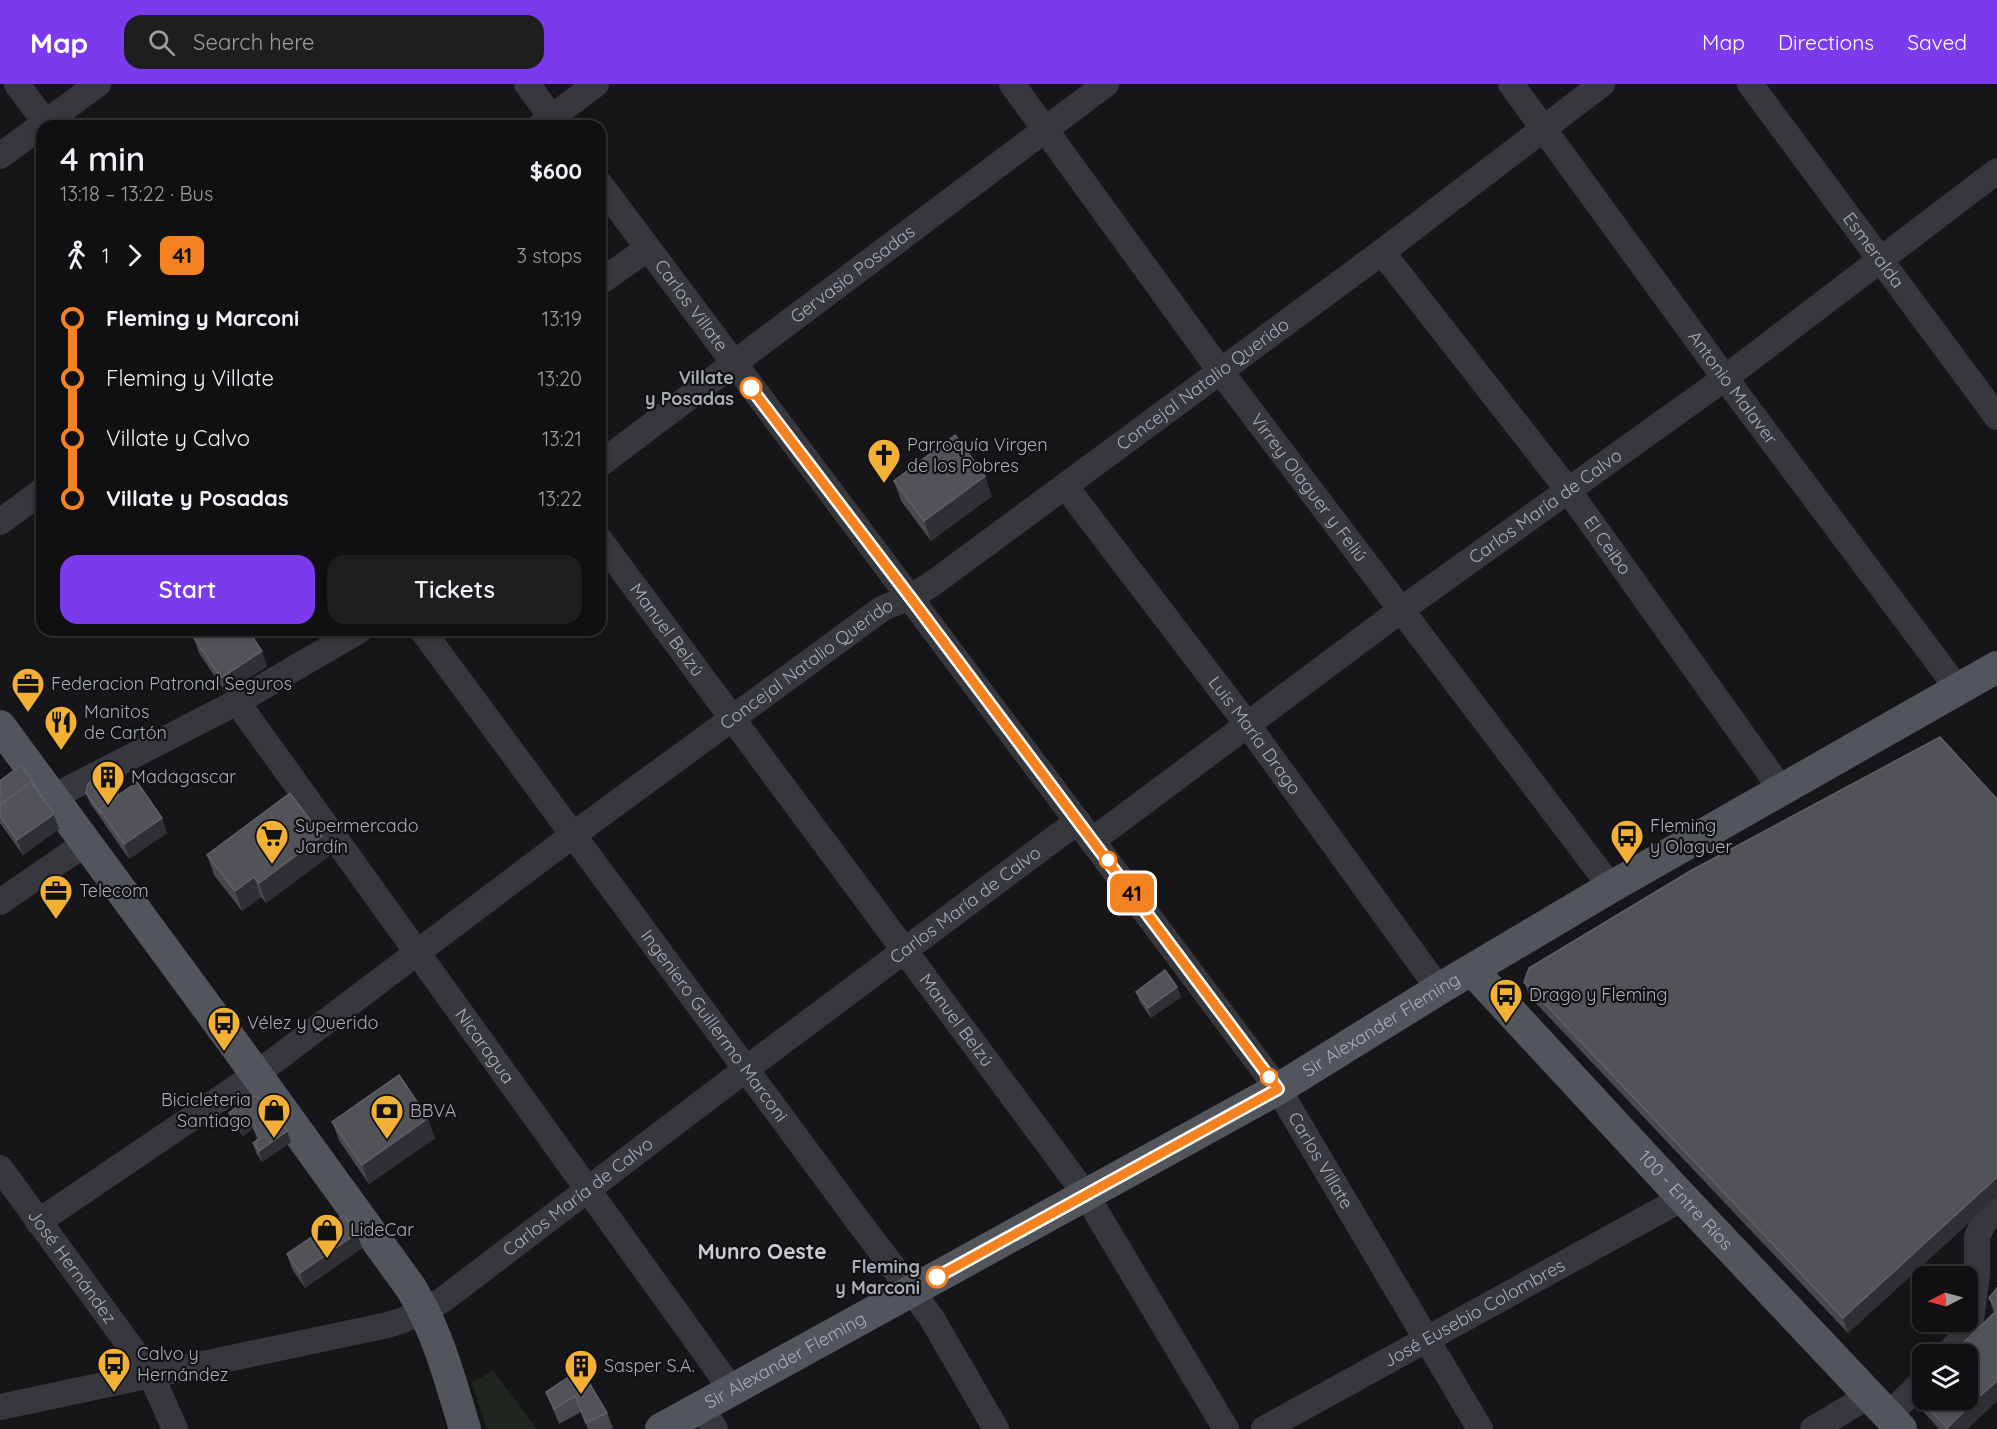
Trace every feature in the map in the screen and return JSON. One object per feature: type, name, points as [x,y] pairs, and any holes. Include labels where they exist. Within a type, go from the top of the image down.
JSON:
[{"type":"main road","name":"Sir Alexander Fleming","points":[[661,1429],[709,1418],[732,1390],[1278,1089],[1439,989],[1611,887],[1997,667]]},
{"type":"main road","points":[[0,726],[411,1288],[425,1311],[441,1350],[465,1429]]},
{"type":"main road","name":"100 - Entre Ríos","points":[[1472,970],[1886,1414]]},
{"type":"street","points":[[17,84],[43,120]]},
{"type":"street","points":[[51,120],[98,84]]},
{"type":"street","points":[[526,84],[548,120]]},
{"type":"street","points":[[554,120],[596,84]]},
{"type":"street","name":"Virrey Olaguer y Feliú","points":[[1012,84],[1221,372],[1611,887]]},
{"type":"street","name":"Gervasio Posadas","points":[[606,459],[1106,84]]},
{"type":"street","name":"Antonio Malaver","points":[[1511,84],[1725,378],[1958,689]]},
{"type":"street","name":"Concejal Natalio Querido","points":[[38,1222],[255,1075],[573,835],[884,608],[932,584],[1066,487],[1382,252],[1602,84]]},
{"type":"street","name":"Esmeralda","points":[[1750,84],[1997,417]]},
{"type":"street","points":[[0,156],[36,131]]},
{"type":"street","name":"Carlos María de Calvo","points":[[0,1408],[388,1325],[408,1320],[425,1311],[906,951],[1247,724],[1401,610],[1725,378],[1997,171]]},
{"type":"street","name":"Carlos Villate","points":[[606,192],[1278,1089],[1480,1429]]},
{"type":"street","points":[[606,278],[647,249]]},
{"type":"street","name":"El Ceibo","points":[[1382,252],[1569,490],[1781,789]]},
{"type":"street","name":"Luis María Drago","points":[[1066,487],[1247,724],[1439,989]]},
{"type":"street","points":[[0,522],[36,495]]},
{"type":"street","name":"Manuel Belzú","points":[[606,548],[1086,1195],[1226,1429]]},
{"type":"street","points":[[52,797],[237,702],[350,636]]},
{"type":"street","name":"Ingeniero Guillermo Marconi","points":[[426,636],[931,1317],[996,1429]]},
{"type":"street","name":"Nicaragua","points":[[237,702],[732,1390]]},
{"type":"street","points":[[0,902],[86,843]]},
{"type":"street","name":"José Hernández","points":[[0,1168],[151,1375],[175,1429]]},
{"type":"street","name":"José Eusebio Colombres","points":[[1264,1429],[1683,1198]]},
{"type":"street","points":[[1957,1344],[1971,1320],[1977,1274],[1977,1237],[1984,1222],[1997,1209]]},
{"type":"street","points":[[1813,1429],[1886,1414],[1912,1391]]},
{"type":"street","points":[[0,1408],[5,1429]]},
{"type":"shaded area","points":[[493,1370],[537,1429],[487,1429],[472,1383]]},
{"type":"building","points":[[955,435],[985,476],[924,521],[894,481]]},
{"type":"building","points":[[197,636],[252,636],[262,651],[221,678],[194,638]]},
{"type":"building","points":[[1940,737],[1997,799],[1997,1177],[1843,1318],[1524,982],[1529,968],[1692,870]]},
{"type":"building","points":[[21,765],[35,785],[31,782],[0,805],[0,781]]},
{"type":"building","points":[[103,773],[119,795],[99,809],[101,814],[86,793],[88,784]]},
{"type":"building","points":[[31,782],[54,814],[17,840],[0,816],[0,805]]},
{"type":"building","points":[[137,782],[162,818],[124,844],[99,809]]},
{"type":"building","points":[[290,793],[322,836],[259,883],[254,877],[235,891],[207,855]]},
{"type":"building","points":[[1165,970],[1177,987],[1148,1008],[1136,992]]},
{"type":"building","points":[[399,1075],[428,1118],[362,1165],[332,1122]]},
{"type":"building","points":[[254,1096],[264,1100],[287,1131],[259,1151],[253,1143],[260,1138],[249,1118],[239,1126],[229,1113],[249,1097]]},
{"type":"building","points":[[344,1215],[357,1233],[300,1273],[287,1254]]},
{"type":"building","points":[[1997,1288],[1997,1310],[1989,1298]]},
{"type":"building","points":[[1997,1310],[1997,1381],[1978,1398],[1978,1344],[1962,1344],[1974,1332],[1978,1332],[1978,1329]]},
{"type":"building","points":[[581,1369],[607,1413],[586,1423],[575,1396],[554,1409],[546,1392]]},
{"type":"building","points":[[1930,1410],[1966,1410],[1947,1428]]},
{"type":"bus line","name":"41","points":[[751,388],[1278,1089],[937,1277]]},
{"type":"place","name":"Villate y Posadas","points":[[751,388]]},
{"type":"place","name":"Parroquía Virgen de los Pobres","points":[[884,484]]},
{"type":"place","name":"Federacion Patronal Seguros","points":[[28,713]]},
{"type":"place","name":"Manitos de Cartón","points":[[61,751]]},
{"type":"place","name":"Madagascar","points":[[108,806]]},
{"type":"place","name":"Supermercado Jardín","points":[[272,865]]},
{"type":"place","name":"Fleming y Olaguer","points":[[1627,865]]},
{"type":"place","name":"Telecom","points":[[56,920]]},
{"type":"place","name":"Drago y Fleming","points":[[1506,1024]]},
{"type":"place","name":"Vélez y Querido","points":[[224,1052]]},
{"type":"place","name":"Bicicleteria Santiago","points":[[274,1139]]},
{"type":"place","name":"BBVA","points":[[387,1140]]},
{"type":"place","name":"LideCar","points":[[327,1259]]},
{"type":"place","name":"Fleming y Marconi","points":[[937,1277]]},
{"type":"place","name":"Calvo y Hernández","points":[[114,1393]]},
{"type":"place","name":"Sasper S.A.","points":[[581,1395]]},
{"type":"district","name":"Munro Oeste","points":[[762,1252]]}]
